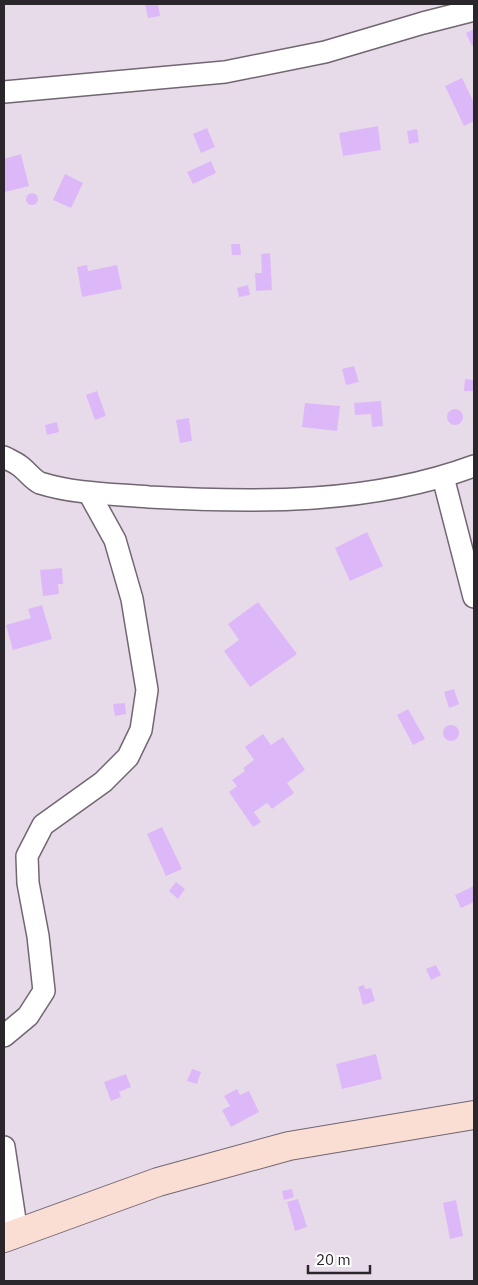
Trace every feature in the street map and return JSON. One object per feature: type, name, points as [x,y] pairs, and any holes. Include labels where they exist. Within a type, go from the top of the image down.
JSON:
[{"type":"street","points":[[4,92],[225,72],[325,52],[421,13],[474,10]]},
{"type":"street","points":[[4,457],[19,465],[38,482],[89,493],[179,498],[287,500],[376,492],[443,477],[474,466]]},
{"type":"street","points":[[443,477],[470,566],[474,597]]},
{"type":"street","points":[[4,1036],[28,1016],[44,990],[38,936],[28,883],[26,856],[43,825],[103,782],[128,758],[141,730],[147,690],[132,599],[115,540],[89,493]]},
{"type":"street","points":[[4,1147],[10,1235],[158,1182],[288,1146],[474,1115]]},
{"type":"building","points":[[145,4],[158,4],[160,16],[148,18]]},
{"type":"building","points":[[474,29],[474,45],[472,46],[466,33]]},
{"type":"building","points":[[462,78],[474,103],[474,121],[464,126],[445,86]]},
{"type":"building","points":[[378,126],[381,150],[343,156],[339,133]]},
{"type":"building","points":[[207,128],[215,147],[201,153],[193,134]]},
{"type":"building","points":[[417,129],[419,142],[409,144],[407,131]]},
{"type":"building","points":[[21,154],[29,186],[5,192],[4,159]]},
{"type":"building","points":[[211,161],[216,173],[193,184],[187,172]]},
{"type":"building","points":[[65,174],[83,183],[71,208],[53,200]]},
{"type":"building","points":[[30,193],[34,193],[38,199],[34,205],[30,205],[26,201],[26,197]]},
{"type":"building","points":[[231,244],[240,244],[241,255],[232,255]]},
{"type":"building","points":[[270,253],[272,290],[256,291],[255,273],[262,273],[261,254]]},
{"type":"building","points":[[87,265],[88,271],[117,265],[122,289],[82,297],[77,267]]},
{"type":"building","points":[[248,285],[250,295],[239,297],[237,288]]},
{"type":"building","points":[[354,366],[359,382],[346,385],[342,369]]},
{"type":"building","points":[[465,379],[474,380],[474,391],[464,391]]},
{"type":"building","points":[[97,391],[106,416],[95,420],[86,395]]},
{"type":"building","points":[[381,401],[383,426],[372,427],[371,414],[355,415],[354,403]]},
{"type":"building","points":[[305,403],[340,406],[337,431],[302,427]]},
{"type":"building","points":[[455,409],[461,411],[463,417],[461,423],[455,425],[449,423],[447,417],[449,411]]},
{"type":"building","points":[[189,418],[192,441],[180,443],[176,420]]},
{"type":"building","points":[[57,422],[59,432],[47,435],[45,425]]},
{"type":"building","points":[[367,532],[383,566],[350,581],[335,548]]},
{"type":"building","points":[[62,568],[63,584],[58,584],[59,594],[43,596],[40,570]]},
{"type":"building","points":[[258,602],[297,654],[250,687],[224,651],[239,640],[228,624]]},
{"type":"building","points":[[42,605],[52,639],[13,650],[6,625],[31,618],[28,609]]},
{"type":"building","points":[[454,689],[459,704],[449,708],[444,692]]},
{"type":"building","points":[[125,703],[126,714],[115,716],[113,704]]},
{"type":"building","points":[[408,709],[425,739],[413,745],[397,715]]},
{"type":"building","points":[[451,725],[457,727],[459,733],[457,739],[451,741],[445,739],[443,733],[445,727]]},
{"type":"building","points":[[263,734],[271,745],[283,737],[305,770],[287,783],[294,793],[272,809],[267,803],[254,812],[261,822],[253,827],[229,792],[237,786],[232,780],[245,771],[243,768],[254,760],[245,747]]},
{"type":"building","points":[[162,827],[182,869],[166,876],[147,834]]},
{"type":"building","points":[[176,882],[185,889],[178,899],[169,891]]},
{"type":"building","points":[[474,886],[474,902],[461,908],[455,895]]},
{"type":"building","points":[[436,965],[441,975],[431,980],[426,969]]},
{"type":"building","points":[[364,985],[365,989],[371,988],[375,1001],[363,1005],[358,987]]},
{"type":"building","points":[[376,1054],[382,1079],[342,1089],[336,1064]]},
{"type":"building","points":[[192,1069],[201,1072],[197,1084],[187,1081]]},
{"type":"building","points":[[126,1074],[131,1087],[119,1092],[121,1097],[111,1101],[104,1082]]},
{"type":"building","points":[[237,1089],[240,1095],[249,1091],[259,1112],[231,1127],[222,1110],[230,1106],[224,1096]]},
{"type":"building","points":[[292,1189],[294,1197],[284,1200],[282,1191]]},
{"type":"building","points":[[298,1199],[307,1227],[295,1231],[287,1202]]},
{"type":"building","points":[[456,1200],[463,1236],[450,1239],[443,1203]]}]
